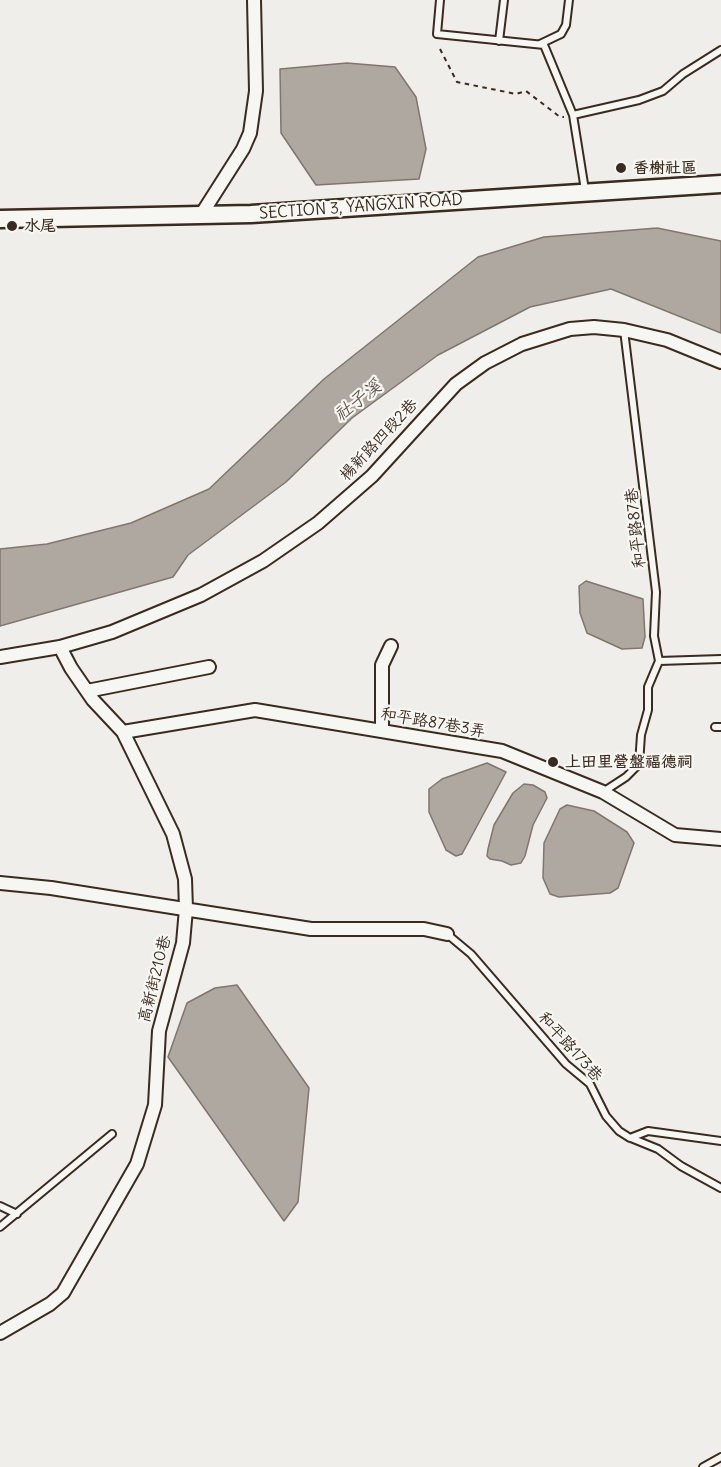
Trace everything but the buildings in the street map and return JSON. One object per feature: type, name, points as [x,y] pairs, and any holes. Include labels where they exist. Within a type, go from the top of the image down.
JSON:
[{"type":"main road","name":"SECTION 3, YANGXIN ROAD","points":[[0,219],[201,215],[387,206],[585,191],[721,184]]},
{"type":"street","points":[[201,215],[243,149],[250,133],[256,91],[254,0]]},
{"type":"street","name":"楊新路四段2巷","points":[[0,657],[60,647],[112,632],[201,595],[263,561],[318,523],[372,476],[456,384],[484,363],[522,344],[570,329],[594,327],[624,330],[667,340],[721,362]]},
{"type":"street","points":[[382,730],[382,665],[391,646]]},
{"type":"street","name":"高新街210巷","points":[[0,1333],[50,1304],[63,1293],[137,1164],[155,1105],[159,1031],[183,943],[186,909],[185,879],[173,834],[123,732],[87,691],[60,647]]},
{"type":"street","points":[[87,691],[208,667]]},
{"type":"street","name":"和平路87巷3弄","points":[[123,732],[255,710],[502,751],[603,792],[675,835],[721,839]]},
{"type":"street","points":[[0,883],[51,888],[311,929],[424,929],[447,934]]},
{"type":"lane","points":[[440,0],[437,34],[544,45],[573,115],[585,191]]},
{"type":"lane","points":[[500,40],[504,0]]},
{"type":"lane","points":[[537,44],[561,34],[566,25],[569,0]]},
{"type":"lane","points":[[573,115],[639,100],[663,91],[683,74],[721,50]]},
{"type":"lane","name":"和平路87巷","points":[[624,330],[648,513],[656,592],[654,636],[659,661]]},
{"type":"lane","points":[[603,792],[626,777],[639,764],[641,735],[648,710],[648,687],[659,661],[721,658]]},
{"type":"lane","name":"和平路173巷","points":[[447,934],[471,954],[566,1064],[590,1084],[606,1116],[630,1138]]},
{"type":"lane","points":[[630,1138],[648,1131],[721,1141]]},
{"type":"lane","points":[[0,1227],[112,1134]]},
{"type":"lane","points":[[630,1138],[658,1149],[681,1166],[721,1188]]},
{"type":"lane","points":[[0,1206],[17,1214]]},
{"type":"lane","points":[[703,1467],[721,1457]]},
{"type":"path","points":[[440,49],[457,82],[516,94],[526,91],[560,117],[573,115]]},
{"type":"water","points":[[347,63],[395,67],[416,97],[426,149],[419,179],[316,185],[281,133],[280,69]]},
{"type":"water","name":"社子溪","points":[[657,228],[721,241],[721,333],[611,289],[530,307],[438,355],[352,418],[286,482],[188,555],[173,577],[0,626],[0,549],[47,544],[131,523],[209,489],[324,379],[478,257],[544,237]]},
{"type":"water","points":[[586,581],[643,599],[645,637],[642,648],[622,649],[587,633],[580,613],[579,586]]},
{"type":"water","points":[[487,763],[506,772],[462,854],[456,856],[446,850],[429,812],[429,789],[442,779]]},
{"type":"water","points":[[524,784],[533,785],[545,792],[547,798],[533,825],[525,856],[521,863],[511,865],[490,859],[487,856],[494,825],[513,793]]},
{"type":"water","points":[[567,805],[594,811],[627,832],[634,843],[618,888],[610,893],[559,897],[550,894],[543,878],[544,843],[560,809]]},
{"type":"water","points":[[237,985],[309,1088],[298,1202],[284,1221],[168,1057],[187,1003],[215,988]]},
{"type":"place","name":"香榭社區","points":[[621,168]]},
{"type":"place","name":"水尾","points":[[12,226]]},
{"type":"place","name":"上田里營盤福德祠","points":[[553,762]]}]
